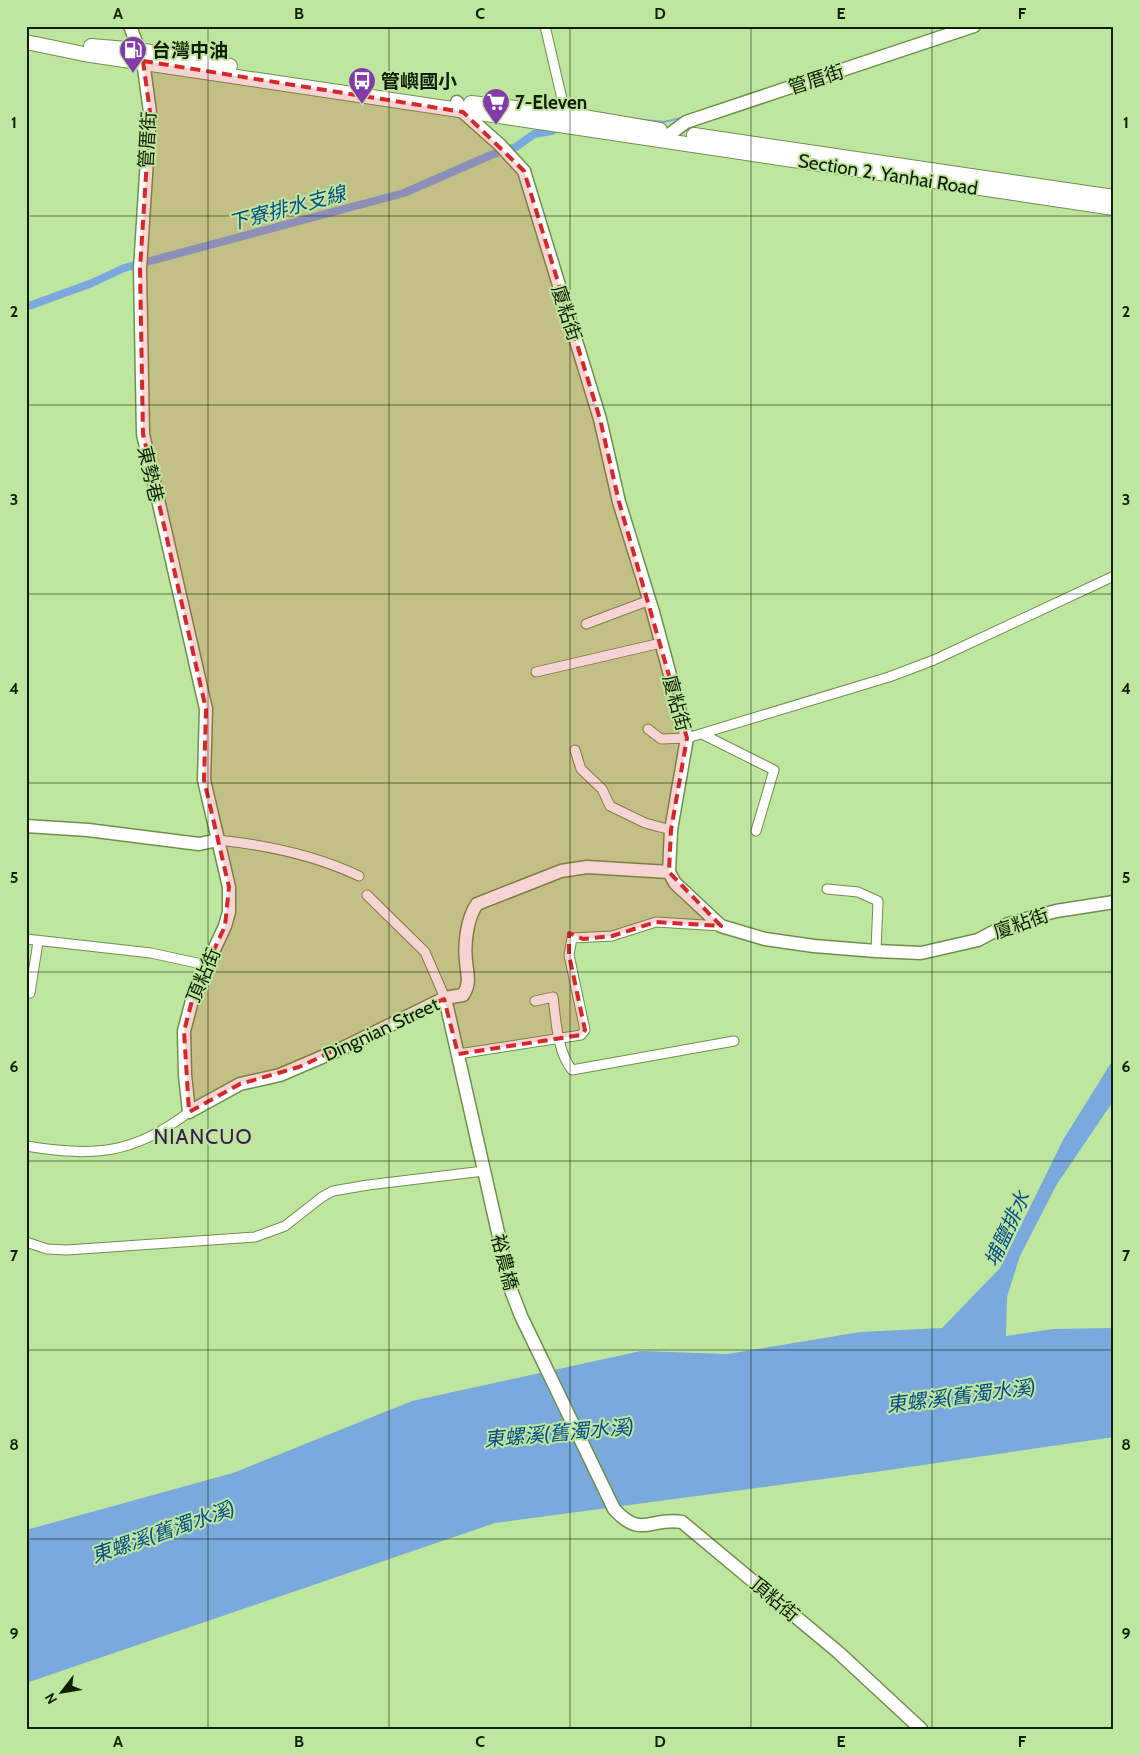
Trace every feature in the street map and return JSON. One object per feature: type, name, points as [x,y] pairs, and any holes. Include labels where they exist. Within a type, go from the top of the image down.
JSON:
[{"type":"main road","points":[[26,33],[84,46],[330,87],[668,136]]},
{"type":"main road","points":[[26,42],[84,54],[141,56]]},
{"type":"main road","name":"Section 2, Yanhai Road","points":[[668,136],[1114,197]]},
{"type":"main road","name":"Section 2, Yanhai Road","points":[[668,136],[1114,208]]},
{"type":"street","name":"管厝街","points":[[130,26],[141,56],[150,112],[140,263]]},
{"type":"street","points":[[545,26],[562,99],[559,119]]},
{"type":"street","name":"管厝街","points":[[668,136],[686,122],[974,26]]},
{"type":"street","name":"廈粘街","points":[[460,107],[524,171],[600,419],[619,502],[650,600],[687,738],[671,830],[669,872],[675,882],[721,926],[765,939],[814,946],[876,951],[922,952],[978,940],[1008,924],[1037,916],[1114,902]]},
{"type":"street","name":"東勢巷","points":[[140,263],[142,434],[197,675]]},
{"type":"street","points":[[648,729],[661,739],[687,738],[889,677],[934,660],[1114,576]]},
{"type":"street","points":[[586,624],[650,600]]},
{"type":"street","points":[[536,672],[661,644]]},
{"type":"street","name":"頂粘街","points":[[189,1112],[185,1075],[184,1031],[188,1009],[225,926],[229,912],[229,887],[204,780],[206,709],[197,675]]},
{"type":"street","points":[[704,734],[774,770],[756,830]]},
{"type":"street","points":[[575,750],[581,768],[602,789],[610,806],[645,824],[671,830]]},
{"type":"street","points":[[26,826],[88,830],[200,844],[218,840],[254,844],[336,865],[358,876]]},
{"type":"street","name":"Dingnian Street","points":[[26,1146],[76,1153],[102,1152],[125,1147],[153,1136],[189,1112],[240,1084],[257,1082],[299,1067],[445,998],[463,995],[469,986],[466,943],[473,909],[477,904],[557,872],[587,867],[669,872]]},
{"type":"street","points":[[827,889],[858,892],[878,901],[876,951]]},
{"type":"street","points":[[367,896],[425,952],[445,998]]},
{"type":"street","points":[[458,1054],[581,1035],[585,1030],[569,956],[572,938],[612,936],[656,922],[721,926]]},
{"type":"street","points":[[26,939],[38,942],[81,944],[151,953],[206,965]]},
{"type":"street","points":[[30,993],[38,942]]},
{"type":"street","name":"裕農橋","points":[[445,998],[511,1290],[614,1509]]},
{"type":"street","points":[[535,1000],[553,998],[559,1038],[566,1063],[572,1070],[734,1041]]},
{"type":"street","points":[[26,1242],[47,1249],[67,1250],[255,1237],[285,1226],[322,1196],[333,1191],[484,1170]]},
{"type":"street","name":"頂粘街","points":[[614,1509],[631,1524],[637,1526],[676,1521],[682,1522],[838,1652],[921,1729]]},
{"type":"highlighted area","points":[[143,61],[463,112],[524,171],[600,419],[619,502],[687,738],[671,830],[669,872],[721,926],[656,922],[612,936],[583,939],[569,933],[569,955],[585,1030],[581,1035],[458,1054],[444,999],[299,1067],[240,1084],[189,1112],[184,1031],[194,993],[225,926],[229,887],[204,780],[206,709],[143,434],[140,269],[150,112]]},
{"type":"water","name":"東螺溪(舊濁水溪)","points":[[1114,1058],[1114,1100],[1057,1184],[1020,1256],[1007,1297],[1006,1336],[1053,1329],[1114,1328],[1114,1437],[875,1472],[495,1523],[26,1683],[26,1530],[233,1473],[412,1401],[641,1351],[727,1354],[860,1332],[942,1328],[1000,1268],[1063,1140]]},
{"type":"waterway","points":[[629,118],[663,122],[681,118]]},
{"type":"waterway","name":"下寮排水支線","points":[[26,307],[92,283],[124,268],[404,193],[491,155],[516,147],[534,134],[552,131]]},
{"type":"place","name":"台灣中油","points":[[133,74]]},
{"type":"place","name":"管嶼國小","points":[[362,105]]},
{"type":"place","name":"7-Eleven","points":[[496,126]]},
{"type":"district","name":"NIANCUO","points":[[203,1137]]},
{"type":"water label","name":"埔鹽排水","points":[[1007,1229]]}]
